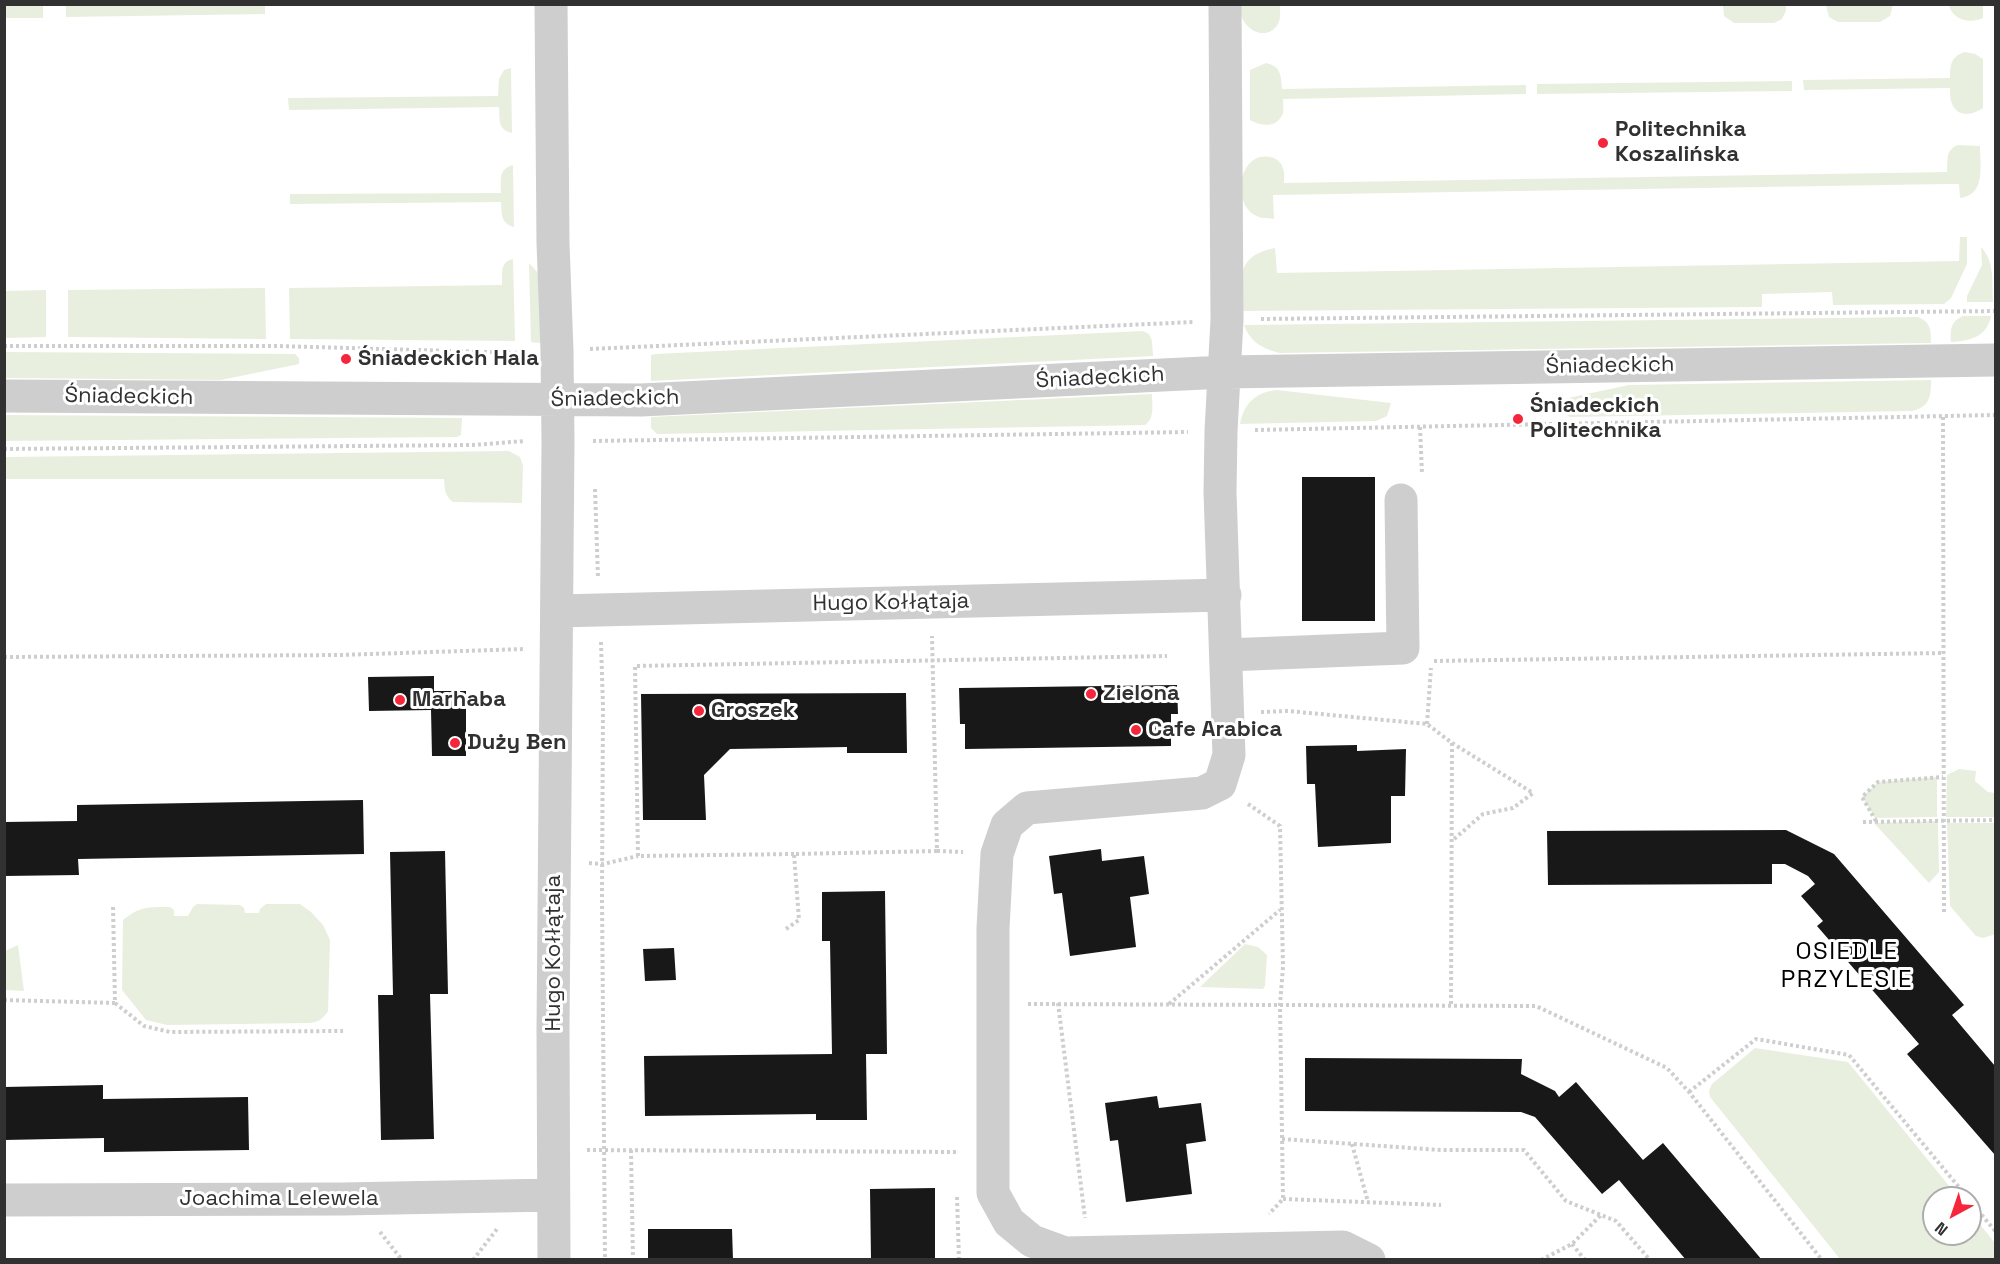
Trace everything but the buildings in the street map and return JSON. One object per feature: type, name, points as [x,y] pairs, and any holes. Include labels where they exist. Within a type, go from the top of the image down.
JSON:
[{"type":"street","name":"Hugo Kołłątaja","points":[[551,4],[553,243],[558,400],[554,861],[554,1260]]},
{"type":"street","points":[[1225,4],[1227,320],[1220,492],[1229,755],[1220,784],[1202,793],[1027,808],[1007,825],[997,854],[993,928],[993,1192],[1009,1222],[1032,1241],[1065,1253],[1343,1247],[1369,1260]]},
{"type":"street","name":"Śniadeckich","points":[[4,396],[641,400],[1225,372],[1995,360]]},
{"type":"street","points":[[1226,655],[1403,648],[1412,493]]},
{"type":"street","name":"Hugo Kołłątaja","points":[[557,611],[1224,595]]},
{"type":"street","name":"Joachima Lelewela","points":[[4,1200],[343,1199],[553,1195]]},
{"type":"path","points":[[4,346],[278,346],[474,353],[1227,320],[1995,310]]},
{"type":"path","points":[[4,449],[473,445],[533,441],[1221,431],[1995,415]]},
{"type":"path","points":[[1943,417],[1944,914]]},
{"type":"path","points":[[1412,493],[1420,427]]},
{"type":"path","points":[[594,485],[603,707],[605,1260]]},
{"type":"path","points":[[931,602],[937,851]]},
{"type":"path","points":[[4,657],[340,654],[533,649]]},
{"type":"path","points":[[1427,724],[1431,661],[1943,653]]},
{"type":"path","points":[[638,856],[635,666],[1167,656]]},
{"type":"path","points":[[1228,712],[1288,711],[1427,724],[1452,743],[1533,793],[1513,808],[1483,814],[1452,840]]},
{"type":"path","points":[[1451,1006],[1452,743]]},
{"type":"path","points":[[1877,821],[1862,797],[1878,782],[1943,777]]},
{"type":"path","points":[[1220,784],[1280,826],[1283,968],[1280,1005],[1283,1199],[1264,1219]]},
{"type":"path","points":[[1863,822],[1995,820]]},
{"type":"path","points":[[554,861],[603,864],[638,856],[937,851],[972,853]]},
{"type":"path","points":[[786,929],[799,920],[794,854]]},
{"type":"path","points":[[113,906],[115,1003]]},
{"type":"path","points":[[1169,1004],[1281,909]]},
{"type":"path","points":[[4,1000],[115,1003],[144,1026],[170,1032],[343,1031]]},
{"type":"path","points":[[994,1005],[1058,1003],[1536,1006],[1666,1068],[1689,1092],[1822,1260]]},
{"type":"path","points":[[1058,1003],[1086,1221]]},
{"type":"path","points":[[1689,1092],[1756,1039],[1849,1055],[1957,1186]]},
{"type":"path","points":[[1282,1139],[1440,1150],[1524,1150],[1566,1201],[1616,1221],[1650,1260]]},
{"type":"path","points":[[1352,1144],[1368,1202]]},
{"type":"path","points":[[553,1150],[956,1152]]},
{"type":"path","points":[[631,1150],[633,1260]]},
{"type":"path","points":[[1283,1199],[1441,1205]]},
{"type":"path","points":[[1541,1260],[1572,1244],[1601,1215]]},
{"type":"path","points":[[1982,1216],[1995,1232]]},
{"type":"path","points":[[1572,1244],[1585,1260]]},
{"type":"green space","points":[[4,5],[43,5],[43,18],[5,18]]},
{"type":"green space","points":[[66,5],[265,5],[265,14],[66,17]]},
{"type":"green space","points":[[1240,5],[1280,5],[1279,22],[1273,30],[1267,33],[1254,31],[1243,20]]},
{"type":"green space","points":[[1723,5],[1786,5],[1786,11],[1782,19],[1774,23],[1734,23],[1724,16]]},
{"type":"green space","points":[[1826,5],[1893,5],[1890,16],[1880,22],[1838,22],[1829,17]]},
{"type":"green space","points":[[1949,5],[1983,5],[1983,18],[1973,21],[1962,19],[1954,14]]},
{"type":"green space","points":[[1965,52],[1983,59],[1983,108],[1970,114],[1958,112],[1952,104],[1950,88],[1804,90],[1803,80],[1950,78],[1952,62]]},
{"type":"green space","points":[[1266,63],[1277,69],[1282,89],[1526,85],[1526,94],[1283,99],[1283,111],[1280,118],[1273,124],[1264,125],[1250,120],[1250,70]]},
{"type":"green space","points":[[511,68],[512,133],[502,127],[499,107],[289,110],[288,98],[498,96],[499,79],[504,70]]},
{"type":"green space","points":[[1792,81],[1792,91],[1537,94],[1537,84]]},
{"type":"green space","points":[[1958,145],[1980,146],[1981,170],[1978,186],[1968,196],[1960,198],[1959,184],[1273,195],[1274,219],[1261,218],[1250,212],[1241,192],[1245,171],[1250,163],[1259,157],[1270,157],[1280,162],[1284,172],[1284,183],[1947,172],[1949,153]]},
{"type":"green space","points":[[513,165],[514,227],[504,220],[501,202],[290,204],[290,194],[501,193],[503,172]]},
{"type":"green space","points":[[1960,237],[1967,237],[1967,264],[1951,298],[1944,304],[1833,305],[1832,292],[1762,294],[1762,307],[1241,311],[1240,289],[1243,270],[1253,256],[1275,248],[1277,273],[1959,261]]},
{"type":"green space","points":[[1981,247],[1991,266],[1993,302],[1967,302],[1967,296],[1982,265]]},
{"type":"green space","points":[[513,259],[515,341],[290,339],[289,288],[502,285],[504,266]]},
{"type":"green space","points":[[529,263],[538,273],[542,340],[540,343],[531,342]]},
{"type":"green space","points":[[265,288],[266,339],[68,337],[68,290]]},
{"type":"green space","points":[[46,290],[46,337],[5,338],[5,291]]},
{"type":"green space","points":[[1963,316],[1991,316],[1982,333],[1971,339],[1951,342],[1952,326]]},
{"type":"green space","points":[[1918,317],[1928,324],[1931,343],[1280,353],[1258,344],[1244,325]]},
{"type":"green space","points":[[1143,331],[1149,334],[1152,341],[1153,356],[651,381],[651,355],[655,354]]},
{"type":"green space","points":[[5,352],[295,354],[299,358],[299,364],[221,380],[5,378]]},
{"type":"green space","points":[[1931,380],[1931,391],[1926,404],[1912,411],[1570,417],[1557,409],[1554,401],[1629,385]]},
{"type":"green space","points":[[1277,390],[1391,403],[1387,416],[1376,421],[1240,424],[1252,400],[1263,393]]},
{"type":"green space","points":[[1152,394],[1152,415],[1145,425],[657,434],[651,428],[651,417]]},
{"type":"green space","points":[[5,415],[462,418],[461,435],[457,437],[5,441]]},
{"type":"green space","points":[[509,451],[520,457],[523,465],[522,503],[453,502],[446,494],[444,479],[5,479],[5,457]]},
{"type":"green space","points":[[1959,769],[1976,771],[1975,781],[1988,792],[1995,793],[1995,817],[1946,817],[1947,775]]},
{"type":"green space","points":[[1937,777],[1937,817],[1875,818],[1862,797],[1878,782]]},
{"type":"green space","points":[[1938,821],[1939,872],[1929,883],[1874,823]]},
{"type":"green space","points":[[1947,823],[1995,823],[1996,934],[1983,938],[1976,936],[1950,906]]},
{"type":"green space","points":[[197,904],[240,905],[244,908],[245,913],[259,913],[266,904],[300,904],[311,912],[323,925],[330,940],[328,1011],[324,1016],[318,1021],[309,1023],[167,1025],[146,1020],[122,990],[123,920],[145,908],[156,907],[170,907],[174,910],[174,916],[188,916]]},
{"type":"green space","points":[[1245,944],[1258,947],[1267,955],[1263,989],[1200,987]]},
{"type":"green space","points":[[18,945],[24,991],[5,990],[5,951]]},
{"type":"green space","points":[[1755,1048],[1848,1062],[1949,1186],[1922,1186],[1922,1246],[1982,1246],[1982,1227],[1995,1243],[1995,1259],[1840,1259],[1710,1097],[1709,1091],[1712,1084]]},
{"type":"place","name":"Politechnika Koszalińska","points":[[1603,143]]},
{"type":"place","name":"Śniadeckich Hala","points":[[346,359]]},
{"type":"place","name":"Śniadeckich Politechnika","points":[[1518,419]]},
{"type":"place","name":"Zielona","points":[[1091,694]]},
{"type":"place","name":"Marhaba","points":[[400,700]]},
{"type":"place","name":"Groszek","points":[[699,711]]},
{"type":"place","name":"Cafe Arabica","points":[[1136,730]]},
{"type":"place","name":"Duży Ben","points":[[455,743]]},
{"type":"district","name":"OSIEDLE PRZYLESIE","points":[[1847,966]]}]
